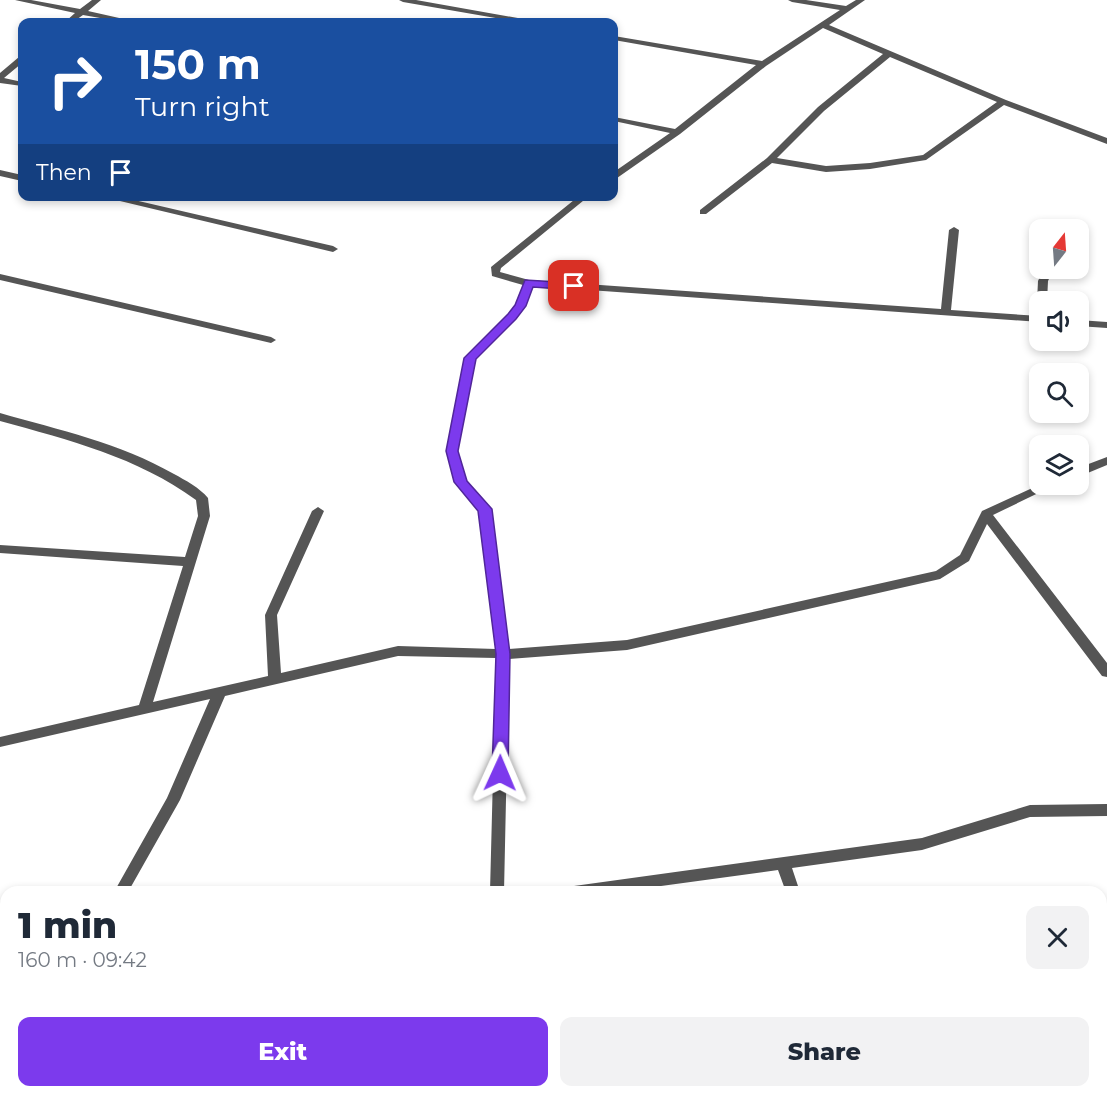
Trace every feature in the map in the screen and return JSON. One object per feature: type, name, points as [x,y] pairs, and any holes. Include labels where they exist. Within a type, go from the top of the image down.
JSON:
[{"type":"street","points":[[19,0],[113,18]]},
{"type":"street","points":[[74,18],[97,0]]},
{"type":"street","points":[[403,0],[506,18]]},
{"type":"street","points":[[792,0],[847,9]]},
{"type":"street","points":[[618,174],[677,132],[763,64],[861,0]]},
{"type":"street","points":[[824,25],[1003,102],[1107,141]]},
{"type":"street","points":[[618,39],[763,64]]},
{"type":"street","points":[[703,212],[770,160],[821,109],[888,54]]},
{"type":"street","points":[[0,78],[18,62]]},
{"type":"street","points":[[0,78],[18,83]]},
{"type":"street","points":[[770,160],[826,169],[870,166],[926,157],[1003,102]]},
{"type":"street","points":[[618,120],[677,132]]},
{"type":"street","points":[[0,173],[18,177]]},
{"type":"street","points":[[125,201],[333,249]]},
{"type":"street","points":[[579,201],[496,267],[495,274],[529,283],[1029,318]]},
{"type":"street","points":[[946,313],[954,230]]},
{"type":"street","points":[[0,277],[271,340]]},
{"type":"street","points":[[497,886],[503,654],[485,509],[461,482],[452,451],[470,358],[512,317],[520,306],[529,283]]},
{"type":"street","points":[[1089,324],[1107,325]]},
{"type":"street","points":[[0,417],[135,457],[188,487],[202,498],[204,516],[145,708]]},
{"type":"street","points":[[1089,468],[1107,461]]},
{"type":"street","points":[[0,742],[398,651],[503,654],[627,645],[940,575],[965,558],[986,514],[1029,494]]},
{"type":"street","points":[[274,678],[271,615],[318,511]]},
{"type":"street","points":[[986,514],[1107,672]]},
{"type":"street","points":[[0,549],[190,562]]},
{"type":"street","points":[[124,886],[173,800],[220,692]]},
{"type":"street","points":[[617,886],[922,844],[1030,811],[1107,810]]},
{"type":"street","points":[[783,863],[791,886]]},
{"type":"route","points":[[500,773],[503,654],[485,509],[461,482],[452,451],[470,358],[512,317],[520,306],[529,283],[574,286]]}]
